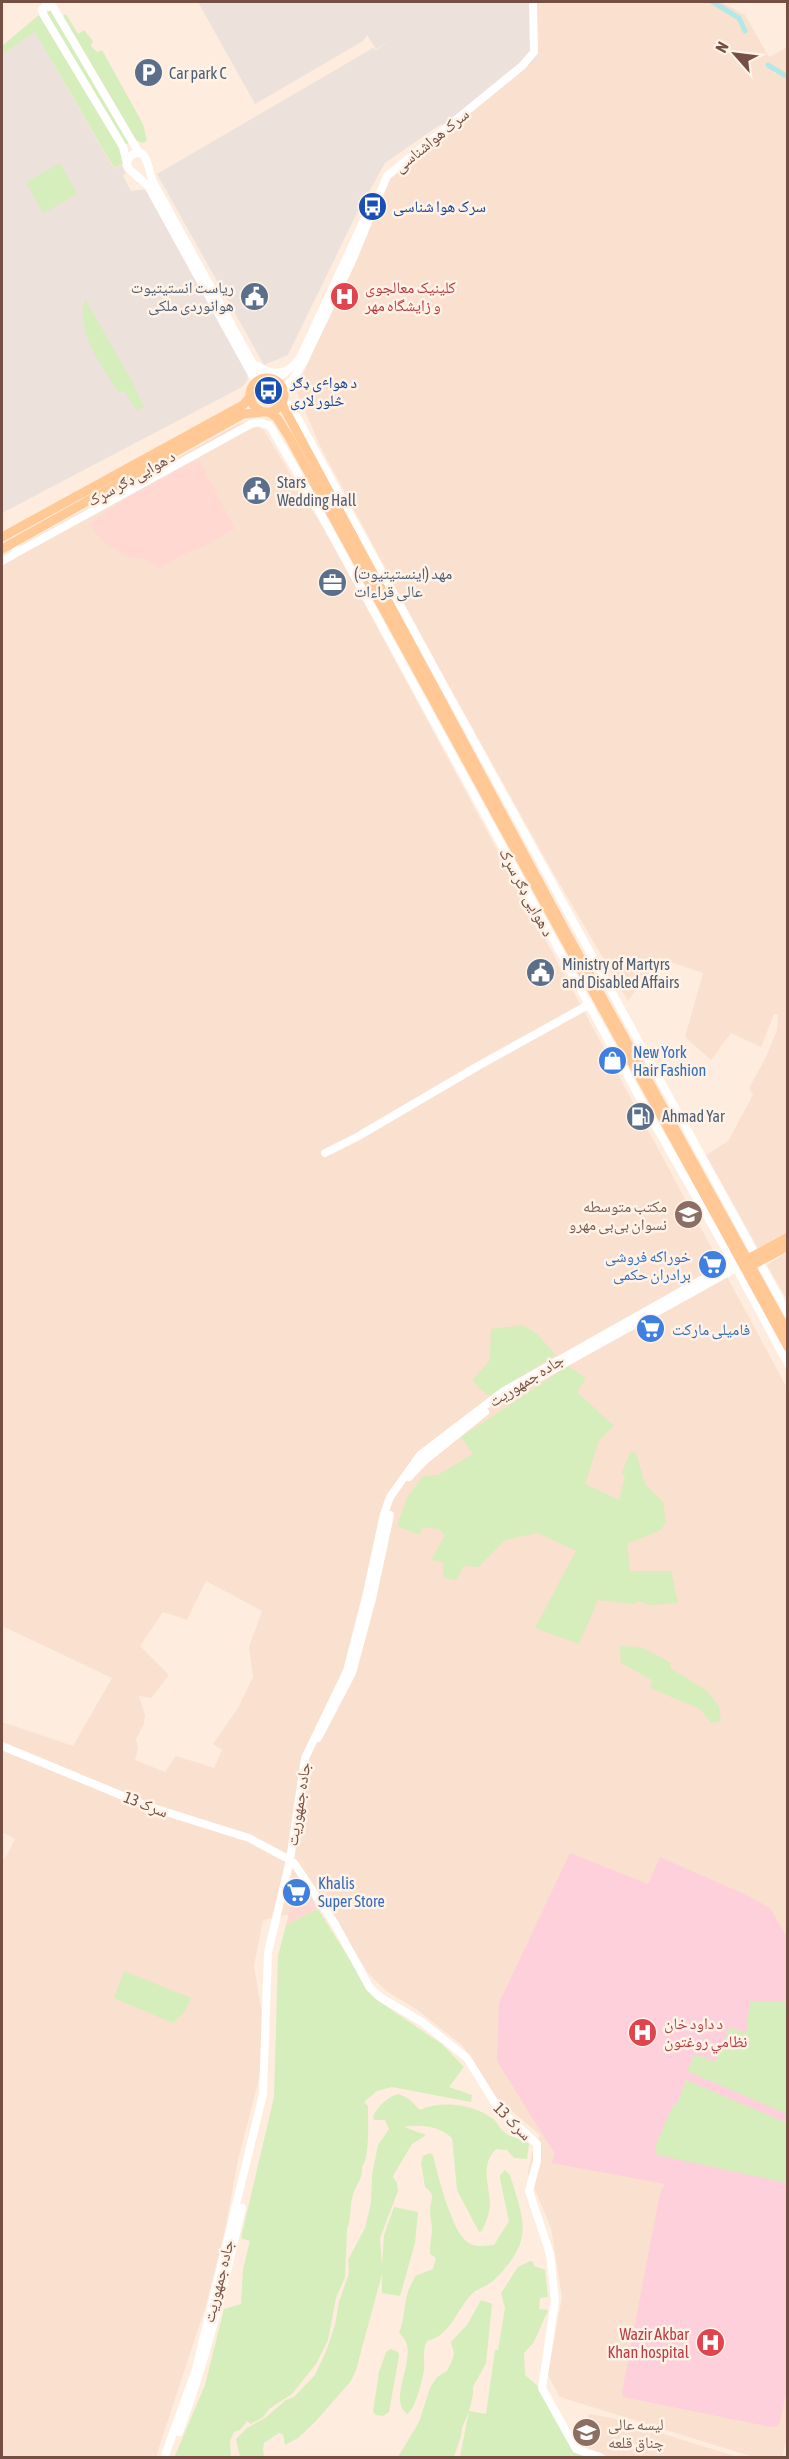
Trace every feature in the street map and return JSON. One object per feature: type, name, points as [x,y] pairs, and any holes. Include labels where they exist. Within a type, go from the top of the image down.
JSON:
[{"type":"main road","points":[[256,382],[148,186],[127,165],[123,147],[42,12],[47,5],[54,7],[139,153],[147,158],[153,182],[253,364],[283,388],[283,402],[567,934],[746,1263],[788,1347]]},
{"type":"main road","points":[[127,165],[132,155],[139,153]]},
{"type":"main road","points":[[134,173],[144,172],[148,166]]},
{"type":"main road","points":[[272,379],[256,382],[251,389],[250,397],[254,406],[277,418],[289,436],[746,1263],[788,1333]]},
{"type":"main road","name":"د هوایی ډګر سړک","points":[[2,537],[243,405],[250,397]]},
{"type":"main road","points":[[266,412],[283,402]]},
{"type":"main road","name":"د هوایی ډګر سړک","points":[[2,549],[16,547],[243,414],[266,412]]},
{"type":"main road","name":"د هوایی ډګر سړک","points":[[226,437],[251,424],[265,423],[275,434],[588,1005],[746,1263],[788,1314]]},
{"type":"main road","points":[[16,547],[226,437],[221,428]]},
{"type":"main road","points":[[746,1263],[788,1237]]},
{"type":"main road","points":[[746,1263],[788,1246]]},
{"type":"main road","name":"د هوایی ډګر سړک","points":[[746,1263],[788,1364]]},
{"type":"main road","name":"جاده جمهوریت","points":[[169,2457],[201,2372],[213,2331],[268,2093],[273,1953],[292,1862],[305,1758],[347,1671],[390,1497],[420,1455],[504,1391],[746,1263]]},
{"type":"main road","name":"جاده جمهوریت","points":[[164,2457],[196,2369],[262,2094],[268,1952],[292,1862]]},
{"type":"street","name":"سرک هواشناسی","points":[[283,388],[292,381],[304,361],[352,261],[387,176],[522,66],[534,52],[533,2]]},
{"type":"street","points":[[272,379],[290,369],[300,358],[369,209],[374,205]]},
{"type":"street","points":[[242,343],[255,363],[262,369],[276,374],[290,369]]},
{"type":"street","points":[[2,561],[16,547]]},
{"type":"street","points":[[325,1153],[366,1132],[588,1005]]},
{"type":"street","name":"سرک 13","points":[[2,1746],[147,1806],[249,1838],[292,1862],[334,1924],[370,1988],[380,1997],[422,2022],[467,2058],[498,2108],[537,2144],[537,2161],[529,2191],[550,2254],[555,2300],[542,2388],[576,2449],[602,2457]]},
{"type":"shaded area","points":[[198,2],[531,2],[537,59],[447,133],[441,124],[385,163],[355,217],[288,355],[264,365],[157,174],[373,48],[376,50],[392,40],[376,49],[367,35],[363,41],[255,104]]},
{"type":"shaded area","points":[[531,2],[722,2],[745,15],[769,57],[787,47],[788,1231],[758,1248],[706,1155],[728,1141],[753,1095],[749,1088],[766,1057],[777,1030],[778,1015],[774,1014],[761,1047],[731,1033],[711,1060],[685,1037],[703,973],[659,958],[628,1001],[547,862],[434,659],[320,446],[296,390],[389,180],[537,59]]},
{"type":"shaded area","points":[[35,32],[114,169],[121,165],[126,173],[123,176],[131,191],[147,189],[248,373],[247,381],[242,387],[2,513],[2,55]]},
{"type":"shaded area","points":[[247,422],[264,430],[329,538],[787,1388],[788,2435],[782,2457],[753,2457],[560,2397],[548,2375],[562,2297],[551,2228],[528,2173],[532,2152],[540,2135],[495,2097],[463,2046],[416,2009],[386,1991],[368,1973],[322,1898],[294,1913],[263,1920],[254,1966],[262,2014],[261,2071],[238,2160],[225,2230],[206,2305],[156,2457],[2,2457],[2,1860],[6,1857],[15,1839],[2,1832],[2,1722],[73,1746],[112,1678],[2,1626],[2,556],[238,424]],"holes":[[[206,1581],[262,1611],[249,1647],[253,1677],[238,1708],[213,1744],[222,1750],[214,1768],[176,1756],[165,1772],[135,1760],[138,1749],[136,1739],[144,1724],[145,1715],[139,1696],[151,1698],[169,1675],[140,1646],[163,1612],[187,1620]]]},
{"type":"shaded area","points":[[199,459],[235,529],[159,569],[143,559],[129,557],[116,551],[101,540],[89,524],[129,496]]},
{"type":"shaded area","points":[[787,1253],[787,1300],[767,1265]]},
{"type":"shaded area","name":"د داود خان نظامي روغتون","points":[[570,1853],[648,1884],[660,1857],[770,1908],[788,1939],[788,2385],[778,2426],[772,2427],[623,2397],[622,2392],[660,2193],[665,2184],[552,2163],[555,2154],[497,2061],[499,2003]]},
{"type":"shaded area","points":[[298,1876],[318,1909],[286,1925]]},
{"type":"shaded area","points":[[589,2414],[612,2418],[738,2457],[601,2457],[602,2453],[579,2446]]},
{"type":"green space","points":[[51,10],[131,142],[125,145],[47,16],[47,12]]},
{"type":"green space","points":[[40,14],[123,147],[125,163],[114,168],[35,32],[2,55],[2,46]]},
{"type":"green space","points":[[66,14],[78,34],[84,30],[93,41],[91,46],[97,52],[102,50],[143,124],[147,141],[142,143],[136,140],[63,16]]},
{"type":"green space","points":[[60,163],[77,194],[43,213],[26,182]]},
{"type":"green space","points":[[85,299],[144,407],[136,410],[125,391],[118,392],[98,360],[84,324]]},
{"type":"green space","points":[[268,382],[277,385],[280,394],[277,403],[268,406],[259,403],[256,394],[259,385]]},
{"type":"green space","points":[[523,1325],[537,1334],[556,1355],[489,1396],[472,1381],[490,1360],[491,1329]]},
{"type":"green space","points":[[568,1366],[586,1378],[577,1392],[614,1426],[599,1440],[585,1484],[619,1500],[625,1476],[622,1473],[630,1452],[636,1453],[645,1484],[663,1502],[666,1521],[661,1530],[627,1544],[630,1571],[671,1571],[678,1603],[651,1605],[637,1601],[636,1604],[598,1600],[579,1644],[535,1628],[576,1551],[538,1533],[505,1540],[478,1567],[464,1566],[456,1580],[444,1578],[443,1562],[431,1560],[445,1536],[439,1529],[422,1527],[420,1535],[397,1526],[407,1498],[423,1476],[438,1475],[473,1454],[461,1437]]},
{"type":"green space","points":[[620,1646],[641,1647],[671,1663],[670,1668],[707,1691],[719,1706],[721,1721],[711,1723],[700,1709],[650,1688],[652,1680],[621,1663]]},
{"type":"green space","points":[[318,1909],[374,1998],[442,2044],[464,2067],[449,2087],[472,2095],[471,2102],[392,2087],[377,2091],[364,2102],[368,2106],[367,2147],[365,2162],[352,2199],[347,2229],[345,2277],[336,2298],[328,2340],[316,2364],[292,2394],[269,2409],[263,2417],[251,2424],[247,2421],[240,2430],[234,2432],[230,2441],[231,2457],[174,2458],[205,2385],[224,2309],[241,2304],[243,2269],[250,2241],[241,2238],[274,2097],[278,1956],[286,1925]]},
{"type":"green space","points":[[124,1971],[191,1998],[185,2011],[173,2023],[114,1998]]},
{"type":"green space","points":[[750,2001],[787,2002],[787,2114],[687,2071],[695,2054],[715,2062],[730,2027],[746,2033]]},
{"type":"green space","points":[[686,2080],[787,2123],[787,2183],[657,2155],[655,2147],[673,2105],[677,2104]]},
{"type":"green space","points":[[399,2094],[409,2099],[420,2110],[447,2104],[476,2109],[484,2113],[494,2119],[507,2134],[529,2144],[527,2159],[514,2158],[507,2150],[496,2149],[491,2155],[487,2168],[489,2210],[482,2231],[479,2232],[457,2190],[452,2138],[430,2127],[404,2127],[426,2135],[412,2144],[394,2174],[398,2191],[380,2238],[382,2266],[384,2235],[394,2207],[418,2212],[415,2243],[400,2296],[382,2293],[382,2274],[356,2370],[351,2381],[315,2422],[298,2438],[285,2445],[283,2434],[279,2433],[264,2443],[264,2457],[240,2457],[236,2439],[247,2428],[265,2418],[286,2400],[294,2397],[315,2375],[327,2349],[349,2273],[348,2260],[365,2228],[371,2203],[372,2175],[378,2145],[389,2129],[385,2120],[374,2120],[373,2116],[383,2102]]},
{"type":"green space","points":[[430,2153],[433,2155],[451,2214],[467,2242],[477,2246],[494,2245],[509,2221],[500,2179],[500,2175],[505,2170],[510,2175],[523,2231],[521,2242],[507,2266],[491,2282],[471,2295],[441,2334],[427,2341],[420,2388],[413,2407],[407,2414],[401,2406],[400,2397],[408,2351],[406,2341],[399,2333],[408,2293],[415,2276],[433,2269],[436,2258],[430,2254],[432,2195],[425,2187],[421,2163],[423,2156]]},
{"type":"green space","points":[[530,2261],[534,2266],[545,2270],[548,2297],[540,2298],[539,2309],[548,2310],[534,2342],[524,2353],[525,2375],[539,2387],[572,2449],[576,2453],[590,2457],[460,2457],[469,2411],[486,2414],[495,2350],[498,2350],[505,2308],[501,2293],[518,2267]]},
{"type":"green space","points":[[481,2300],[492,2304],[486,2363],[473,2387],[469,2411],[454,2457],[398,2457],[419,2422],[430,2388],[437,2377],[447,2371],[451,2363],[454,2354],[451,2342],[467,2325]]},
{"type":"green space","points":[[391,2349],[398,2352],[399,2356],[389,2412],[383,2416],[376,2415],[373,2412],[379,2372],[386,2352]]},
{"type":"waterway","points":[[713,2],[739,18],[745,31]]},
{"type":"waterway","points":[[768,65],[788,77]]},
{"type":"place","name":"Car park C","points":[[148,73]]},
{"type":"place","name":"سرک هوا شناسی","points":[[372,206]]},
{"type":"place","name":"ریاست انستیتیوت هوانوردی ملکی","points":[[255,296]]},
{"type":"place","name":"کلینیک معالجوی و زایشگاه مهر","points":[[344,296]]},
{"type":"place","name":"د هواٸ ډګر څلور لارى","points":[[269,391]]},
{"type":"place","name":"Stars Wedding Hall","points":[[256,491]]},
{"type":"place","name":"مهد (اینستیتیوت) عالی قراءات","points":[[333,582]]},
{"type":"place","name":"Ministry of Martyrs and Disabled Affairs","points":[[541,973]]},
{"type":"place","name":"New York Hair Fashion","points":[[612,1061]]},
{"type":"place","name":"Ahmad Yar","points":[[641,1116]]},
{"type":"place","name":"مکتب متوسطه نسوان بی‌بی مهرو","points":[[688,1215]]},
{"type":"place","name":"خوراکه فروشی برادران حکمی","points":[[712,1265]]},
{"type":"place","name":"فامیلی مارکت","points":[[651,1329]]},
{"type":"place","name":"Khalis Super Store","points":[[297,1892]]},
{"type":"place","name":"د داود خان نظامي روغتون","points":[[643,2032]]},
{"type":"place","name":"Wazir Akbar Khan hospital","points":[[710,2343]]},
{"type":"place","name":"لیسه عالی چناق قلعه","points":[[587,2433]]}]
